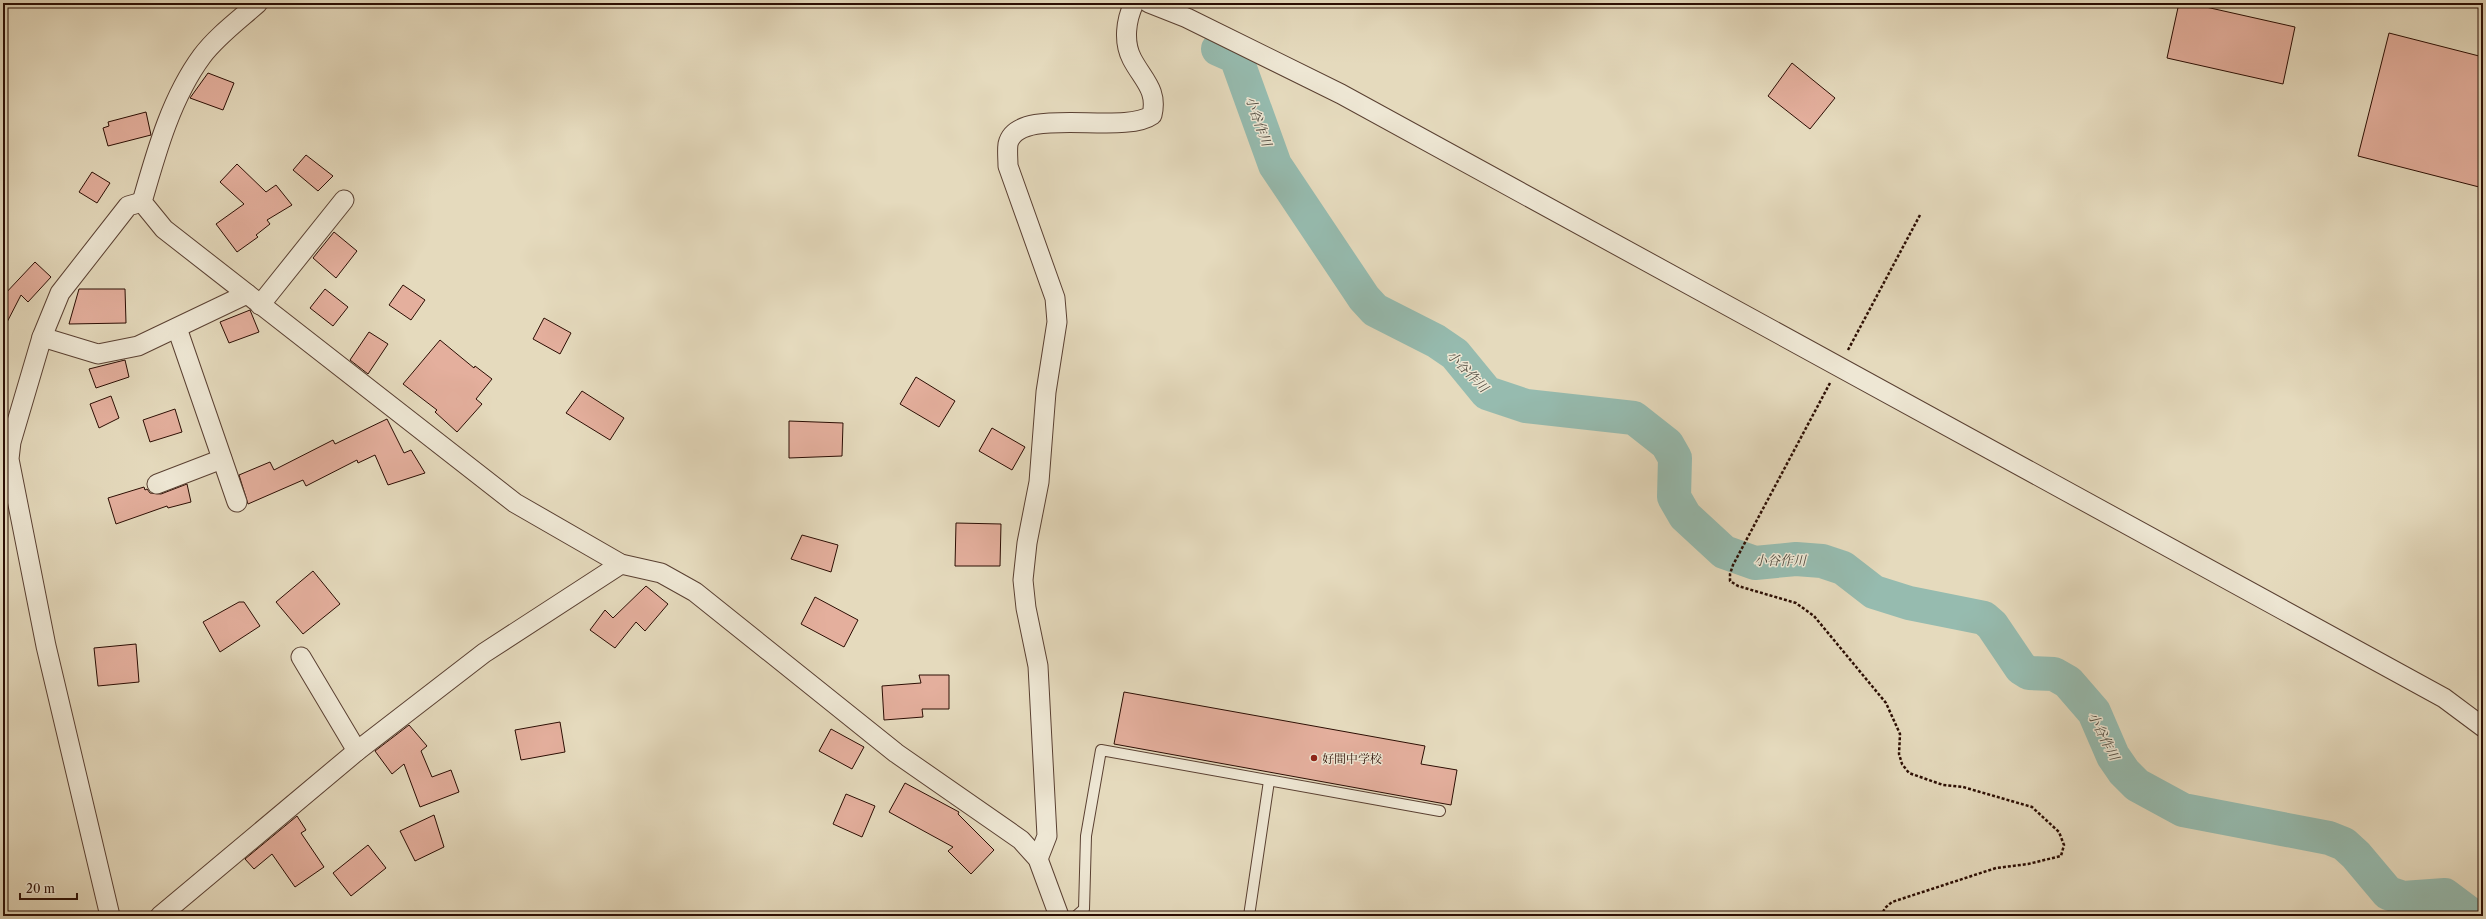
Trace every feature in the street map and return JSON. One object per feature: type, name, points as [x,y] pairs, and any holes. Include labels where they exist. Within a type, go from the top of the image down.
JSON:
[{"type":"street","points":[[142,202],[153,164],[178,99],[202,56],[258,3]]},
{"type":"street","points":[[1038,859],[1046,836],[1038,666],[1026,608],[1023,580],[1027,543],[1039,482],[1046,392],[1057,322],[1055,298],[1008,166],[1008,143],[1016,133],[1033,124],[1052,121],[1098,124],[1145,120],[1152,115],[1155,102],[1146,80],[1132,58],[1126,29],[1134,3]]},
{"type":"street","points":[[1150,3],[1187,18],[1348,98],[2444,698],[2483,727]]},
{"type":"street","points":[[42,337],[98,354],[138,346],[177,328],[253,300],[344,200]]},
{"type":"street","points":[[142,202],[164,229],[253,300],[515,503],[621,564],[661,573],[695,592],[896,753],[1021,840],[1038,859],[1059,916]]},
{"type":"street","points":[[110,916],[46,646],[9,459],[11,442],[42,337],[60,293],[128,206],[142,202]]},
{"type":"street","points":[[177,328],[237,502]]},
{"type":"street","points":[[157,484],[222,459]]},
{"type":"street","points":[[160,916],[357,751],[484,653],[621,564]]},
{"type":"street","points":[[301,657],[357,751]]},
{"type":"lane","points":[[1076,916],[1084,909],[1086,836],[1101,750],[1440,811]]},
{"type":"lane","points":[[1249,916],[1269,781]]},
{"type":"path","points":[[1740,553],[1730,574],[1730,581],[1738,586],[1796,603],[1814,616],[1886,703],[1900,734],[1899,754],[1902,764],[1909,772],[1943,785],[1963,786],[2032,806],[2059,832],[2064,845],[2061,856],[2028,864],[1996,868],[1892,902],[1885,908],[1881,916]]},
{"type":"building","points":[[2179,3],[2188,3],[2295,27],[2283,84],[2167,58]]},
{"type":"building","points":[[2389,33],[2483,57],[2483,188],[2358,156]]},
{"type":"building","points":[[1792,63],[1835,98],[1810,129],[1768,96]]},
{"type":"building","points":[[208,73],[234,83],[223,110],[190,98]]},
{"type":"building","points":[[146,112],[151,135],[108,146],[103,128],[109,126],[108,122]]},
{"type":"building","points":[[306,155],[333,176],[318,191],[293,170]]},
{"type":"building","points":[[237,164],[266,192],[276,185],[292,205],[267,220],[270,224],[256,235],[258,237],[237,252],[216,224],[244,204],[220,182]]},
{"type":"building","points":[[92,172],[110,183],[97,203],[79,192]]},
{"type":"building","points":[[334,232],[357,251],[336,278],[313,258]]},
{"type":"building","points":[[35,262],[51,277],[28,302],[21,295],[3,330],[3,296]]},
{"type":"building","points":[[403,285],[425,300],[411,320],[389,305]]},
{"type":"building","points":[[79,289],[125,289],[126,323],[69,324]]},
{"type":"building","points":[[325,289],[348,307],[333,326],[310,308]]},
{"type":"building","points":[[250,310],[259,332],[229,343],[220,322]]},
{"type":"building","points":[[544,318],[571,333],[560,354],[533,339]]},
{"type":"building","points":[[369,332],[388,344],[368,374],[350,360]]},
{"type":"building","points":[[440,340],[474,368],[475,366],[492,379],[476,399],[482,404],[457,432],[435,412],[437,410],[403,384]]},
{"type":"building","points":[[125,360],[129,377],[96,388],[89,369]]},
{"type":"building","points":[[916,377],[955,401],[939,427],[900,404]]},
{"type":"building","points":[[582,391],[624,418],[610,440],[566,413]]},
{"type":"building","points":[[111,396],[119,418],[99,428],[90,404]]},
{"type":"building","points":[[175,409],[182,432],[150,442],[143,420]]},
{"type":"building","points":[[387,419],[404,453],[411,450],[425,473],[388,485],[375,455],[358,463],[357,460],[306,486],[303,480],[248,504],[239,475],[270,462],[274,470],[333,440],[335,444]]},
{"type":"building","points":[[789,421],[843,423],[842,456],[789,458]]},
{"type":"building","points":[[992,428],[1025,447],[1012,470],[979,451]]},
{"type":"building","points":[[187,484],[191,502],[168,508],[167,506],[116,524],[108,498],[144,487],[145,490],[147,489],[150,493],[161,494]]},
{"type":"building","points":[[956,523],[1001,524],[1000,566],[955,566]]},
{"type":"building","points":[[802,535],[838,545],[831,572],[791,559]]},
{"type":"building","points":[[313,571],[340,604],[303,634],[276,602]]},
{"type":"building","points":[[646,586],[668,604],[645,631],[636,622],[615,648],[590,630],[605,610],[613,618]]},
{"type":"building","points":[[815,597],[858,620],[844,647],[801,624]]},
{"type":"building","points":[[239,602],[244,602],[260,626],[220,652],[203,622]]},
{"type":"building","points":[[136,644],[139,682],[98,686],[94,648]]},
{"type":"building","points":[[919,675],[949,675],[949,709],[922,709],[923,717],[884,720],[882,686],[921,683]]},
{"type":"building","points":[[1124,692],[1425,746],[1421,764],[1457,770],[1451,805],[1114,744]]},
{"type":"building","points":[[560,722],[565,752],[521,760],[515,730]]},
{"type":"building","points":[[409,725],[427,746],[421,751],[432,777],[451,770],[459,792],[420,807],[404,764],[392,774],[375,751]]},
{"type":"building","points":[[831,729],[864,747],[852,769],[819,751]]},
{"type":"building","points":[[905,783],[959,812],[958,814],[994,850],[971,874],[948,851],[953,847],[889,812]]},
{"type":"building","points":[[846,794],[875,806],[862,837],[833,824]]},
{"type":"building","points":[[434,815],[444,847],[415,861],[400,831]]},
{"type":"building","points":[[297,816],[306,830],[301,833],[324,867],[295,887],[272,854],[254,869],[245,859]]},
{"type":"building","points":[[368,845],[386,868],[351,896],[333,873]]},
{"type":"waterway","name":"小谷作川","points":[[1218,49],[1236,57],[1275,165],[1364,298],[1375,310],[1436,341],[1455,354],[1487,393],[1526,406],[1634,418],[1667,444],[1675,458],[1674,497],[1685,516],[1724,552],[1755,563],[1796,559],[1822,561],[1843,568],[1874,592],[1909,603],[1984,618],[1992,625],[2021,668],[2029,673],[2054,674],[2068,682],[2094,712],[2113,756],[2124,772],[2137,785],[2183,810],[2329,838],[2344,844],[2356,855],[2388,893],[2403,898],[2445,895],[2473,916]]},
{"type":"place","name":"好間中学校","points":[[1314,758]]}]
